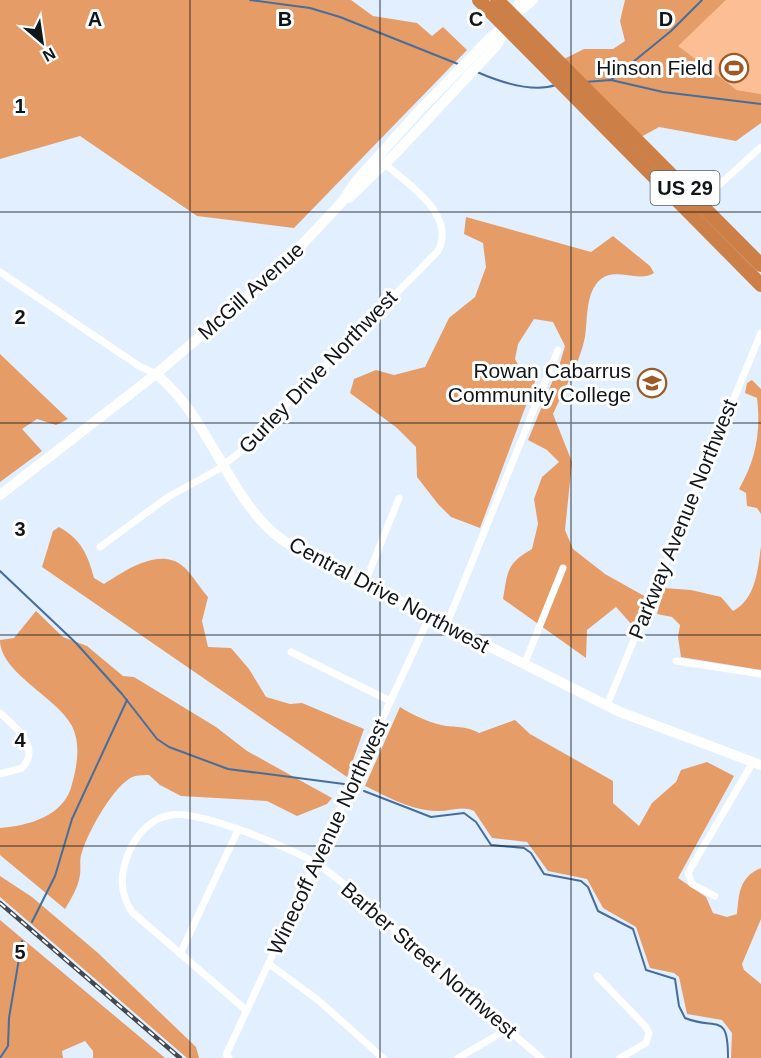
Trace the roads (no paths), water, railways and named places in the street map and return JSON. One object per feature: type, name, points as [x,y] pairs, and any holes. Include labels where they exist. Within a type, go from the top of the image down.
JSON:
[{"type":"highway","name":"US 29","points":[[479,0],[509,21],[554,66],[761,285]]},
{"type":"highway","name":"US 29","points":[[497,0],[509,21]]},
{"type":"highway","name":"US 29","points":[[554,66],[585,107],[604,117],[685,188],[761,265]]},
{"type":"street","points":[[342,203],[396,153],[449,88],[493,41],[509,21],[521,0]]},
{"type":"street","points":[[509,21],[533,0]]},
{"type":"street","points":[[342,203],[356,181],[435,96],[449,88]]},
{"type":"street","points":[[396,153],[397,144],[435,96]]},
{"type":"street","points":[[699,203],[761,147]]},
{"type":"street","name":"Gurley Drive Northwest","points":[[100,547],[168,497],[224,466],[293,399],[441,244],[442,224],[432,207],[385,164]]},
{"type":"street","name":"McGill Avenue","points":[[0,495],[156,374],[279,269],[342,203]]},
{"type":"street","name":"Central Drive Northwest","points":[[0,272],[139,366],[156,374],[182,399],[249,505],[272,532],[297,550],[607,705],[757,763]]},
{"type":"street","name":"Parkway Avenue Northwest","points":[[607,705],[761,333]]},
{"type":"street","points":[[446,626],[558,350]]},
{"type":"street","points":[[364,585],[399,498]]},
{"type":"street","points":[[524,665],[563,568]]},
{"type":"street","name":"Winecoff Avenue Northwest","points":[[228,1057],[247,1011],[429,618]]},
{"type":"street","points":[[291,652],[390,701]]},
{"type":"street","points":[[676,661],[761,674]]},
{"type":"street","points":[[0,713],[24,737],[29,747],[29,756],[22,768],[0,774]]},
{"type":"street","points":[[715,896],[692,884],[688,873],[757,763]]},
{"type":"street","name":"Barber Street Northwest","points":[[247,1011],[132,912],[124,901],[121,885],[122,872],[134,841],[146,827],[171,815],[186,815],[261,837],[315,863],[359,898],[541,1058]]},
{"type":"street","points":[[180,954],[238,830]]},
{"type":"street","points":[[269,964],[318,1000],[383,1058]]},
{"type":"street","points":[[597,976],[649,1033],[646,1043],[620,1058]]},
{"type":"street","points":[[458,1058],[508,1029]]},
{"type":"waterway","points":[[250,0],[310,8],[340,17],[458,64]]},
{"type":"waterway","points":[[611,80],[671,31],[702,0]]},
{"type":"waterway","points":[[477,72],[506,83],[527,87],[556,85]]},
{"type":"waterway","points":[[585,82],[611,80],[663,92],[761,104]]},
{"type":"waterway","points":[[0,571],[76,643],[122,694],[157,739],[169,747],[228,769],[344,784]]},
{"type":"waterway","points":[[32,922],[55,876],[72,819],[127,700]]},
{"type":"waterway","points":[[364,791],[431,817],[464,813],[476,822],[491,845],[524,848],[531,853],[544,874],[581,881],[588,887],[598,911],[633,929],[646,970],[675,979],[679,1006],[685,1018],[719,1025],[723,1028],[726,1034],[728,1058]]},
{"type":"waterway","points":[[0,1058],[8,1046],[9,1018],[22,941]]},
{"type":"railway","points":[[0,903],[180,1058]]},
{"type":"place","name":"Hinson Field","points":[[734,68]]},
{"type":"place","name":"Rowan Cabarrus Community College","points":[[652,383]]}]
